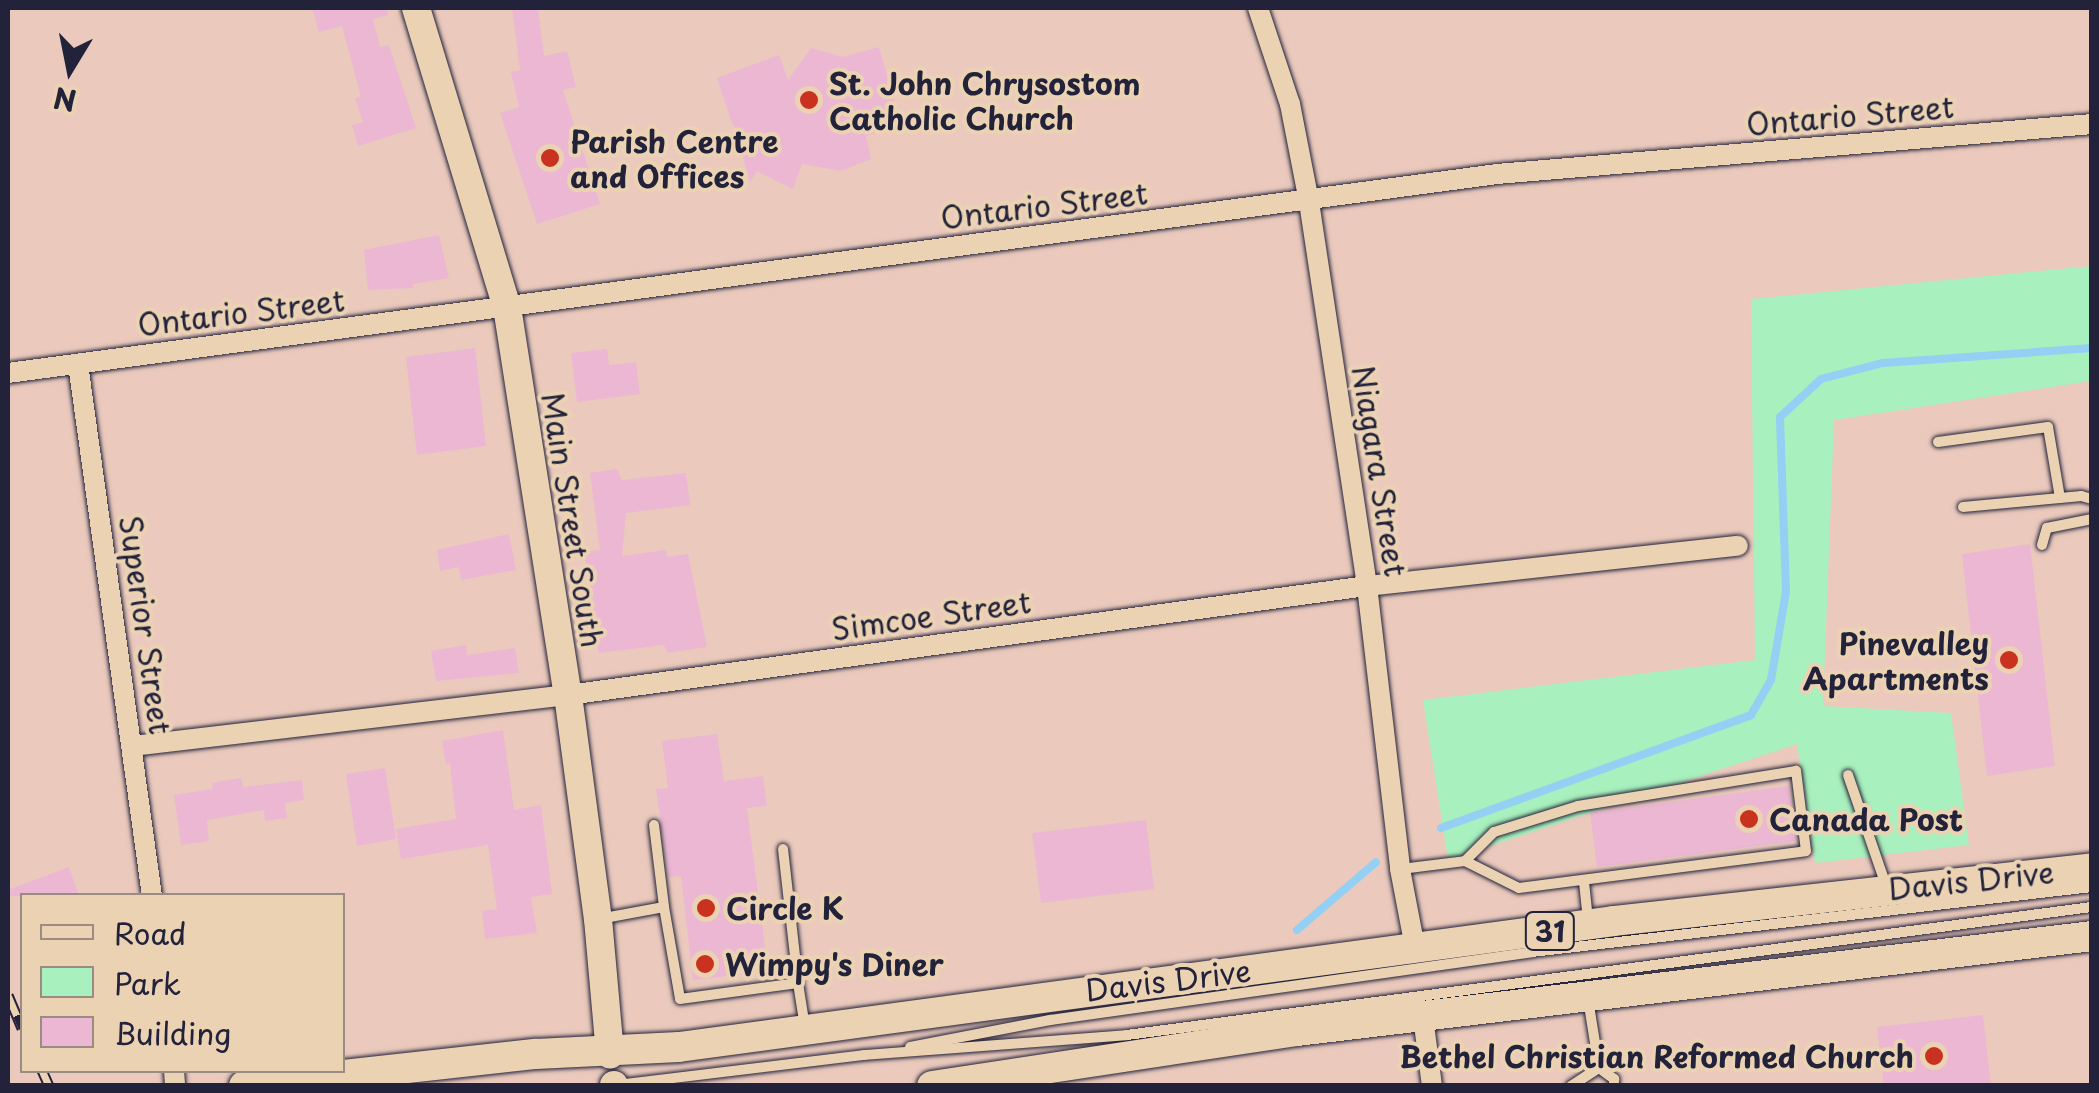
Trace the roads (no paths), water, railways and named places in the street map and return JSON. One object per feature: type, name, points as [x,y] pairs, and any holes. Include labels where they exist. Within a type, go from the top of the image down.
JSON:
[{"type":"main road","name":"Main Street South","points":[[416,8],[507,308],[568,695],[598,919],[610,1054]]},
{"type":"main road","name":"Davis Drive","points":[[244,1086],[517,1056],[610,1054],[1588,926],[2092,868]]},
{"type":"main road","name":"31","points":[[932,1086],[1423,1017],[2092,936]]},
{"type":"street","name":"Niagara Street","points":[[1258,8],[1290,104],[1309,202],[1367,586],[1400,869],[1415,948]]},
{"type":"street","name":"Ontario Street","points":[[8,374],[1497,174],[2092,124]]},
{"type":"street","name":"Superior Street","points":[[78,364],[152,893]]},
{"type":"street","name":"Simcoe Street","points":[[133,746],[568,695],[1367,586],[1738,546]]},
{"type":"street","points":[[1423,1017],[1432,1086]]},
{"type":"lane","points":[[1938,442],[2048,427],[2060,498]]},
{"type":"lane","points":[[1963,508],[2060,498],[2092,499]]},
{"type":"lane","points":[[2042,545],[2046,528],[2092,519]]},
{"type":"lane","points":[[1400,869],[1465,862],[1520,888],[1806,851],[1796,771],[1578,806],[1494,832],[1465,862]]},
{"type":"lane","points":[[1848,775],[1888,889]]},
{"type":"lane","points":[[654,825],[680,999],[798,983]]},
{"type":"lane","points":[[782,849],[806,1029]]},
{"type":"lane","points":[[1584,882],[1588,926]]},
{"type":"lane","points":[[864,1055],[1050,1020],[1319,981],[1804,918],[2092,888]]},
{"type":"lane","points":[[598,919],[664,907]]},
{"type":"lane","points":[[613,1085],[864,1055],[1127,1035],[2092,907]]},
{"type":"lane","points":[[1587,996],[1599,1068],[1614,1079],[1614,1086]]},
{"type":"lane","points":[[1571,1086],[1599,1068]]},
{"type":"waterway","points":[[1441,828],[1751,715],[1771,680],[1786,591],[1780,417],[1821,379],[1883,363],[2092,348]]},
{"type":"waterway","points":[[1297,930],[1376,862]]},
{"type":"railway","points":[[8,995],[20,1023]]},
{"type":"railway","points":[[43,1073],[49,1086]]},
{"type":"place","name":"St. John Chrysostom Catholic Church","points":[[809,100]]},
{"type":"place","name":"Parish Centre and Offices","points":[[550,158]]},
{"type":"place","name":"Pinevalley Apartments","points":[[2009,660]]},
{"type":"place","name":"Canada Post","points":[[1749,819]]},
{"type":"place","name":"Circle K","points":[[706,908]]},
{"type":"place","name":"Wimpy's Diner","points":[[705,964]]},
{"type":"place","name":"Bethel Christian Reformed Church","points":[[1934,1056]]}]
